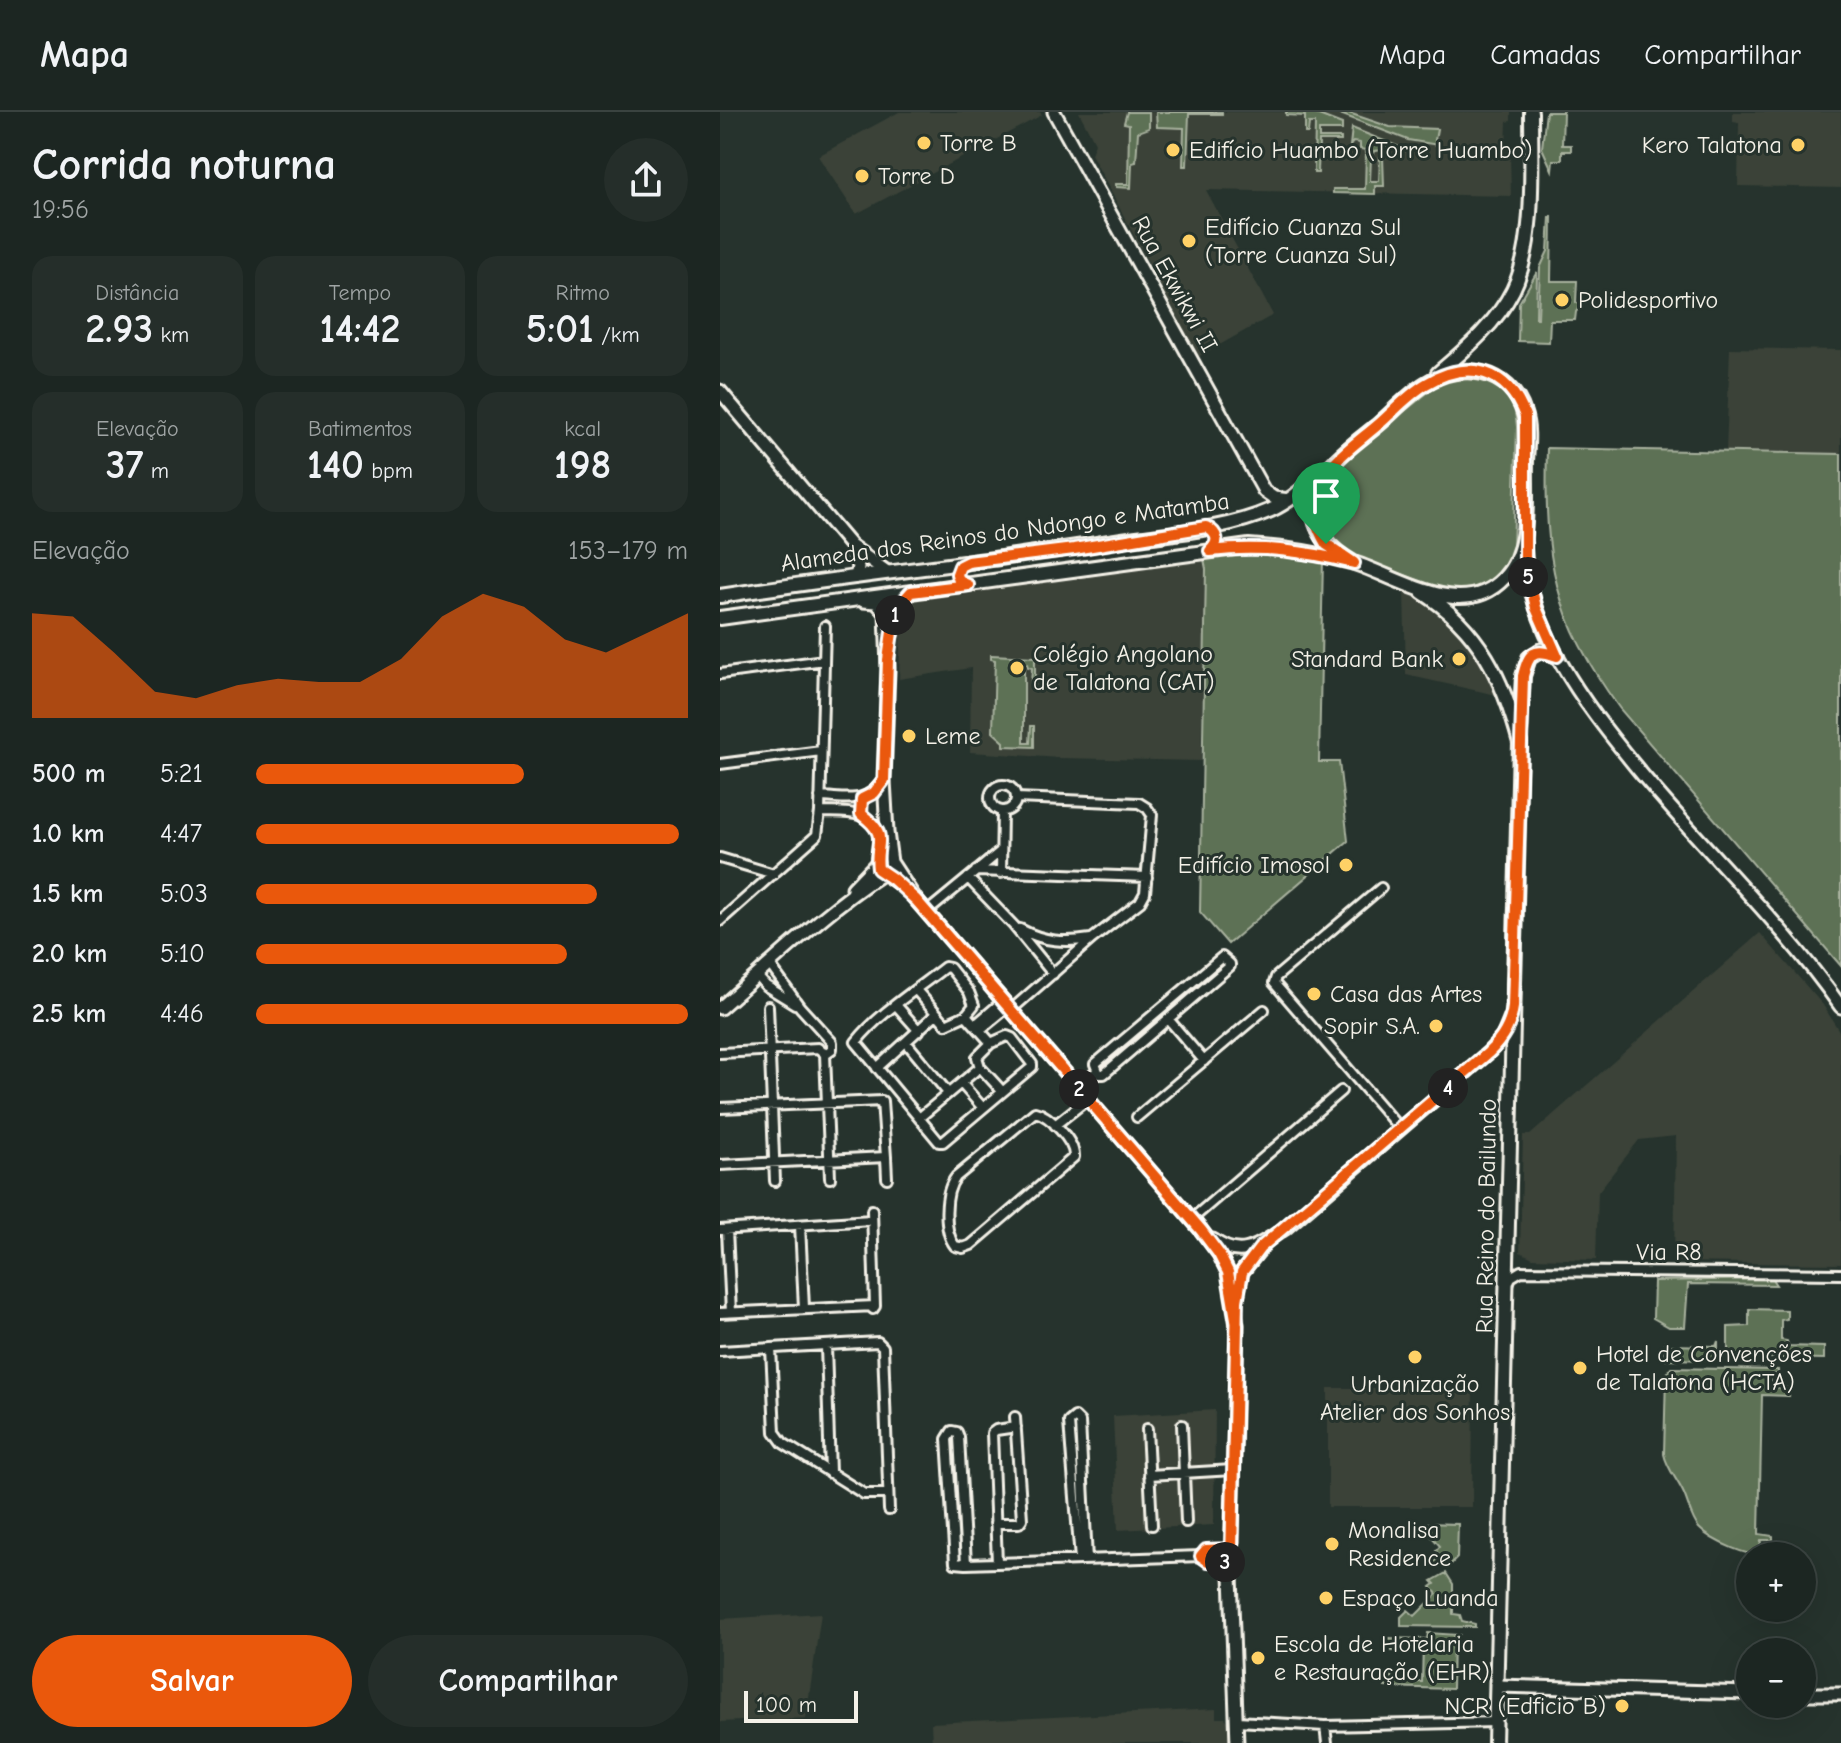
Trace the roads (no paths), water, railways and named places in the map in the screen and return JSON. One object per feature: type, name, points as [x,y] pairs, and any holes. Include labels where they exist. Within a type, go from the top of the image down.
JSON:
[{"type":"main road","points":[[1425,384],[1450,372],[1469,370],[1490,373],[1519,398],[1525,416],[1524,536],[1510,571],[1502,580],[1473,596],[1453,597],[1412,586],[1354,563],[1326,544],[1315,522],[1314,502],[1329,466],[1477,338],[1513,290],[1526,246],[1533,112]]},
{"type":"main road","name":"Alameda dos Reinos do Ndongo e Matamba","points":[[720,596],[1074,549],[1206,527],[1271,510],[1289,500],[1329,466]]},
{"type":"main road","points":[[1206,527],[1217,538],[1210,551]]},
{"type":"main road","name":"Alameda dos Reinos do Ndongo e Matamba","points":[[720,618],[1249,546],[1316,553],[1354,563]]},
{"type":"main road","points":[[968,562],[960,566],[957,574],[959,581],[968,585]]},
{"type":"main road","name":"Rua Reino do Bailundo","points":[[1412,586],[1458,620],[1485,654],[1510,706],[1520,743],[1495,1743]]},
{"type":"main road","points":[[757,590],[750,595],[747,605],[760,613]]},
{"type":"main road","points":[[1520,743],[1523,676],[1529,658],[1541,650],[1557,656]]},
{"type":"street","name":"Rua Ekwikwi II","points":[[1054,112],[1257,477],[1269,495],[1289,500]]},
{"type":"street","points":[[720,391],[851,546],[887,572]]},
{"type":"street","points":[[1249,517],[1259,511],[1263,502],[1257,477]]},
{"type":"street","points":[[1524,536],[1525,558],[1536,608],[1557,656],[1599,721],[1670,809],[1802,957],[1841,1007]]},
{"type":"street","points":[[851,546],[858,567],[856,577]]},
{"type":"street","points":[[888,660],[896,609],[911,592]]},
{"type":"street","points":[[720,1008],[880,868],[888,660],[886,613],[876,602],[862,601]]},
{"type":"street","points":[[720,921],[813,841],[819,828],[825,626]]},
{"type":"street","points":[[720,674],[824,660]]},
{"type":"street","points":[[720,764],[821,751]]},
{"type":"street","points":[[820,797],[862,799],[874,793],[884,780]]},
{"type":"street","points":[[1006,785],[1014,791],[1016,798],[1012,807],[1002,811],[991,803],[993,788],[1006,785]]},
{"type":"street","points":[[977,1028],[1053,974],[1140,902],[1145,893],[1152,815],[1147,808],[1139,803],[1016,798]]},
{"type":"street","points":[[861,814],[862,799]]},
{"type":"street","points":[[880,868],[889,870],[891,862],[884,806]]},
{"type":"street","points":[[1001,873],[1002,811]]},
{"type":"street","points":[[820,812],[861,814],[872,822],[882,837]]},
{"type":"street","points":[[927,912],[1001,851]]},
{"type":"street","points":[[720,858],[774,874]]},
{"type":"street","points":[[891,862],[916,900]]},
{"type":"street","points":[[880,868],[927,912],[1201,1230],[1228,1272],[1237,1325]]},
{"type":"street","points":[[976,871],[1147,877]]},
{"type":"street","points":[[968,878],[1014,926],[1053,974]]},
{"type":"street","points":[[1381,888],[1276,977],[1274,983],[1400,1129]]},
{"type":"street","points":[[1014,926],[1046,940],[1071,942],[1092,939]]},
{"type":"street","points":[[1222,957],[1225,958],[1230,966],[1169,1020],[1104,1074],[1097,1071],[1095,1064],[1222,957]]},
{"type":"street","points":[[770,965],[824,1043],[830,1178]]},
{"type":"street","points":[[916,990],[946,1024],[972,1009],[973,998],[947,966],[896,1005],[856,1042],[919,1118],[941,1143],[1032,1067],[1012,1038],[1001,1037],[978,1054],[976,1060],[1002,1091]]},
{"type":"street","points":[[766,986],[778,975]]},
{"type":"street","points":[[757,976],[766,986],[800,1007]]},
{"type":"street","points":[[896,1005],[919,1031]]},
{"type":"street","points":[[768,1006],[775,1181]]},
{"type":"street","points":[[1237,1743],[1232,1556],[1237,1301],[1242,1272],[1250,1259],[1497,1044],[1507,1029],[1513,1007]]},
{"type":"street","points":[[1137,1117],[1264,1010]]},
{"type":"street","points":[[877,1068],[936,1014]]},
{"type":"street","points":[[966,1015],[991,1043]]},
{"type":"street","points":[[1169,1020],[1204,1061]]},
{"type":"street","points":[[906,1042],[948,1093]]},
{"type":"street","points":[[720,1053],[770,1051],[824,1043]]},
{"type":"street","points":[[919,1118],[980,1067]]},
{"type":"street","points":[[1078,1088],[1097,1071]]},
{"type":"street","points":[[961,1083],[983,1108]]},
{"type":"street","points":[[1192,1219],[1341,1091]]},
{"type":"street","points":[[1055,1125],[1088,1099]]},
{"type":"street","points":[[720,1108],[882,1101],[887,1178]]},
{"type":"street","points":[[1032,1113],[1042,1114],[1055,1125],[1073,1147],[1074,1157],[971,1245],[963,1248],[955,1246],[949,1238],[947,1197],[949,1186],[956,1177],[1032,1113]]},
{"type":"street","points":[[720,1165],[886,1157]]},
{"type":"street","points":[[720,1313],[874,1308],[872,1215],[800,1225],[723,1230],[731,1312]]},
{"type":"street","points":[[800,1225],[804,1308]]},
{"type":"street","points":[[1201,1230],[1229,1250],[1240,1251],[1258,1246],[1284,1229]]},
{"type":"street","name":"Via R8","points":[[1506,1290],[1511,1277],[1521,1271],[1841,1274]]},
{"type":"street","points":[[720,1351],[878,1342],[883,1347],[889,1510]]},
{"type":"street","points":[[826,1346],[830,1473]]},
{"type":"street","points":[[771,1348],[775,1432],[783,1443],[864,1494],[888,1494]]},
{"type":"street","points":[[995,1523],[1022,1522],[1015,1417]]},
{"type":"street","points":[[1075,1417],[1080,1422],[1083,1560],[1069,1422],[1075,1417]]},
{"type":"street","points":[[1182,1425],[1186,1522]]},
{"type":"street","points":[[997,1563],[992,1433],[1016,1427]]},
{"type":"street","points":[[1147,1429],[1152,1525]]},
{"type":"street","points":[[966,1564],[959,1437],[957,1432],[952,1431],[947,1439],[953,1561],[966,1564],[1201,1556],[1208,1550],[1232,1556]]},
{"type":"street","points":[[1149,1475],[1233,1470]]},
{"type":"street","points":[[1497,1686],[1736,1693]]},
{"type":"street","points":[[1816,1694],[1841,1694]]},
{"type":"street","points":[[1237,1721],[1325,1726],[1496,1722]]},
{"type":"street","points":[[1325,1726],[1327,1743]]},
{"type":"place","name":"Torre B","points":[[924,143]]},
{"type":"place","name":"Kero Talatona","points":[[1798,145]]},
{"type":"place","name":"Edifício Huambo (Torre Huambo)","points":[[1173,150]]},
{"type":"place","name":"Torre D","points":[[862,176]]},
{"type":"place","name":"Edifício Cuanza Sul (Torre Cuanza Sul)","points":[[1189,241]]},
{"type":"place","name":"Polidesportivo","points":[[1562,300]]},
{"type":"place","name":"Standard Bank","points":[[1459,659]]},
{"type":"place","name":"Colégio Angolano de Talatona (CAT)","points":[[1017,668]]},
{"type":"place","name":"Leme","points":[[909,736]]},
{"type":"place","name":"Edifício Imosol","points":[[1346,865]]},
{"type":"place","name":"Casa das Artes","points":[[1314,994]]},
{"type":"place","name":"Sopir S.A.","points":[[1436,1026]]},
{"type":"place","name":"Urbanização Atelier dos Sonhos","points":[[1415,1357]]},
{"type":"place","name":"Hotel de Convenções de Talatona (HCTA)","points":[[1580,1368]]},
{"type":"place","name":"Monalisa Residence","points":[[1332,1544]]},
{"type":"place","name":"Espaço Luanda","points":[[1326,1598]]},
{"type":"place","name":"Escola de Hotelaria e Restauração (EHR)","points":[[1258,1658]]},
{"type":"place","name":"NCR (Edficio B)","points":[[1622,1706]]}]
